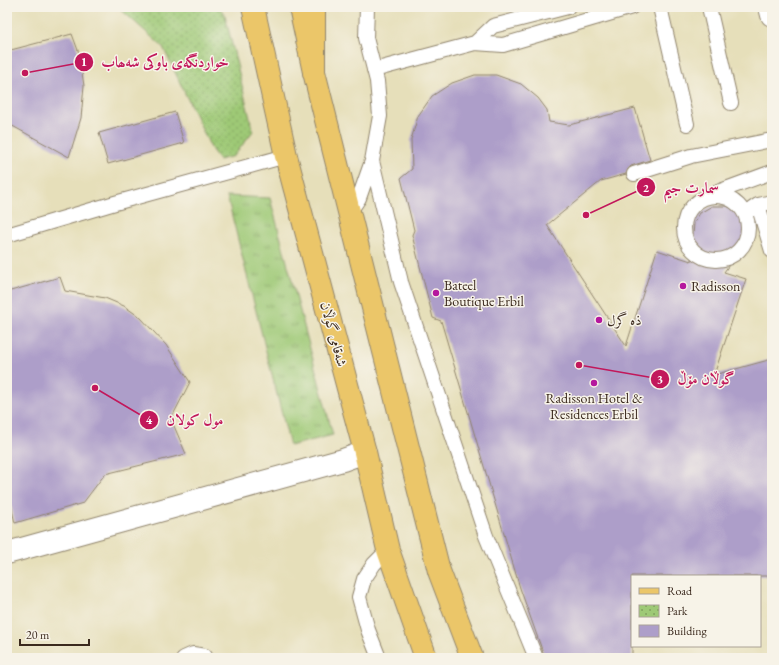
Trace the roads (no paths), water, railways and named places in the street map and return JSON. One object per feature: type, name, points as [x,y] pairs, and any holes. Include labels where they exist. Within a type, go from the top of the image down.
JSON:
[{"type":"main road","name":"شەقامی گوڵان","points":[[253,7],[286,156],[365,452],[388,550],[426,658]]},
{"type":"main road","points":[[300,7],[314,72],[439,571],[472,658]]},
{"type":"main road","points":[[314,7],[314,72]]},
{"type":"street","points":[[770,7],[772,16]]},
{"type":"street","points":[[7,553],[343,460],[365,452]]},
{"type":"lane","points":[[349,213],[359,198],[372,161],[380,116],[377,80],[366,38],[367,7]]},
{"type":"lane","points":[[475,43],[493,26],[568,7]]},
{"type":"lane","points":[[374,70],[475,43],[503,45],[632,7]]},
{"type":"lane","points":[[660,7],[687,124]]},
{"type":"lane","points":[[708,7],[731,103]]},
{"type":"lane","points":[[634,174],[691,156],[772,140]]},
{"type":"lane","points":[[7,235],[115,203],[286,156]]},
{"type":"lane","points":[[372,161],[401,282],[486,536],[536,658]]},
{"type":"lane","points":[[701,199],[772,172]]},
{"type":"lane","points":[[711,195],[721,195],[740,205],[746,214],[748,234],[744,243],[738,251],[720,260],[710,260],[701,256],[692,250],[687,242],[684,232],[684,222],[692,205],[701,199],[711,195]]},
{"type":"lane","points":[[746,214],[765,203],[772,251]]},
{"type":"lane","points":[[380,658],[368,630],[359,597],[364,579],[374,564],[388,550]]},
{"type":"lane","points":[[184,658],[194,654],[205,656],[206,658]]},
{"type":"place","name":"خواردنگەی باوکی شەھاب","points":[[25,73]]},
{"type":"place","name":"سمارت جیم","points":[[586,215]]},
{"type":"place","name":"Radisson","points":[[683,286]]},
{"type":"place","name":"Bateel Boutique Erbil","points":[[436,293]]},
{"type":"place","name":"ذه گرل","points":[[599,320]]},
{"type":"place","name":"گوڵان مۆڵ","points":[[579,365]]},
{"type":"place","name":"Radisson Hotel & Residences Erbil","points":[[594,383]]},
{"type":"place","name":"مول كولان","points":[[95,388]]}]
